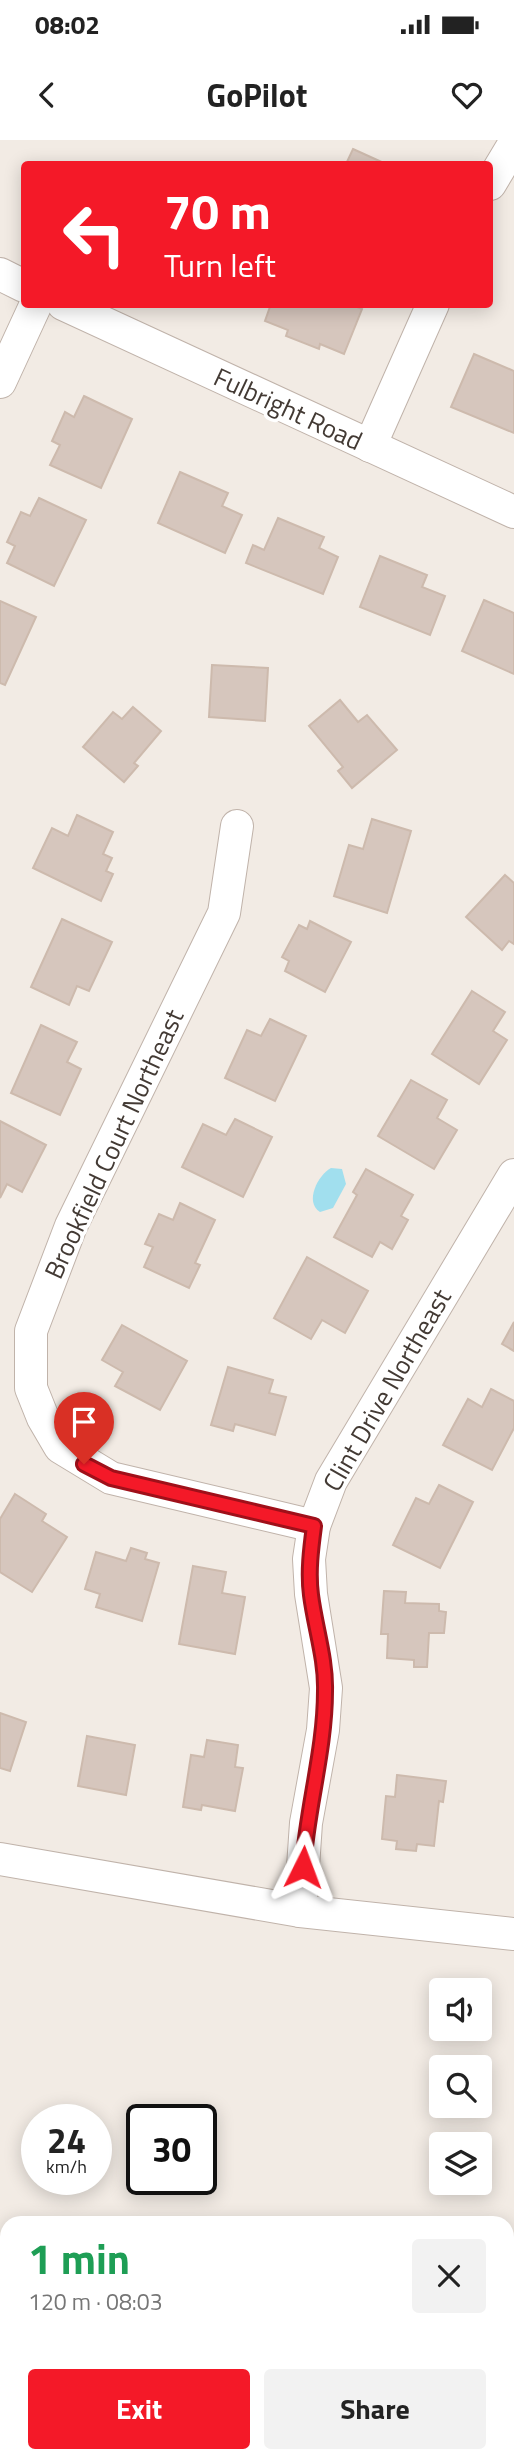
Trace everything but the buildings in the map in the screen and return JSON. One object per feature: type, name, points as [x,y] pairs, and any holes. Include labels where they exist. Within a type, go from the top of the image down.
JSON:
[{"type":"street","points":[[493,179],[514,144]]},
{"type":"street","points":[[0,274],[21,284]]},
{"type":"street","points":[[0,382],[34,308]]},
{"type":"street","name":"Fulbright Road","points":[[72,308],[514,512]]},
{"type":"street","points":[[370,446],[431,308]]},
{"type":"street","name":"Brookfield Court Northeast","points":[[237,826],[224,913],[71,1226],[31,1331],[31,1388],[43,1418],[60,1447],[111,1478],[314,1526]]},
{"type":"street","name":"Clint Drive Northeast","points":[[300,1911],[306,1823],[323,1730],[326,1688],[311,1594],[309,1559],[314,1526],[331,1481],[514,1175]]},
{"type":"street","points":[[0,1859],[300,1911],[514,1934]]},
{"type":"water","points":[[331,1168],[342,1169],[346,1184],[333,1208],[320,1212],[315,1208],[313,1196],[318,1182]]},
{"type":"route","points":[[84,1464],[111,1478],[314,1526],[309,1559],[311,1594],[326,1688],[323,1730],[306,1823],[303,1867]]}]
